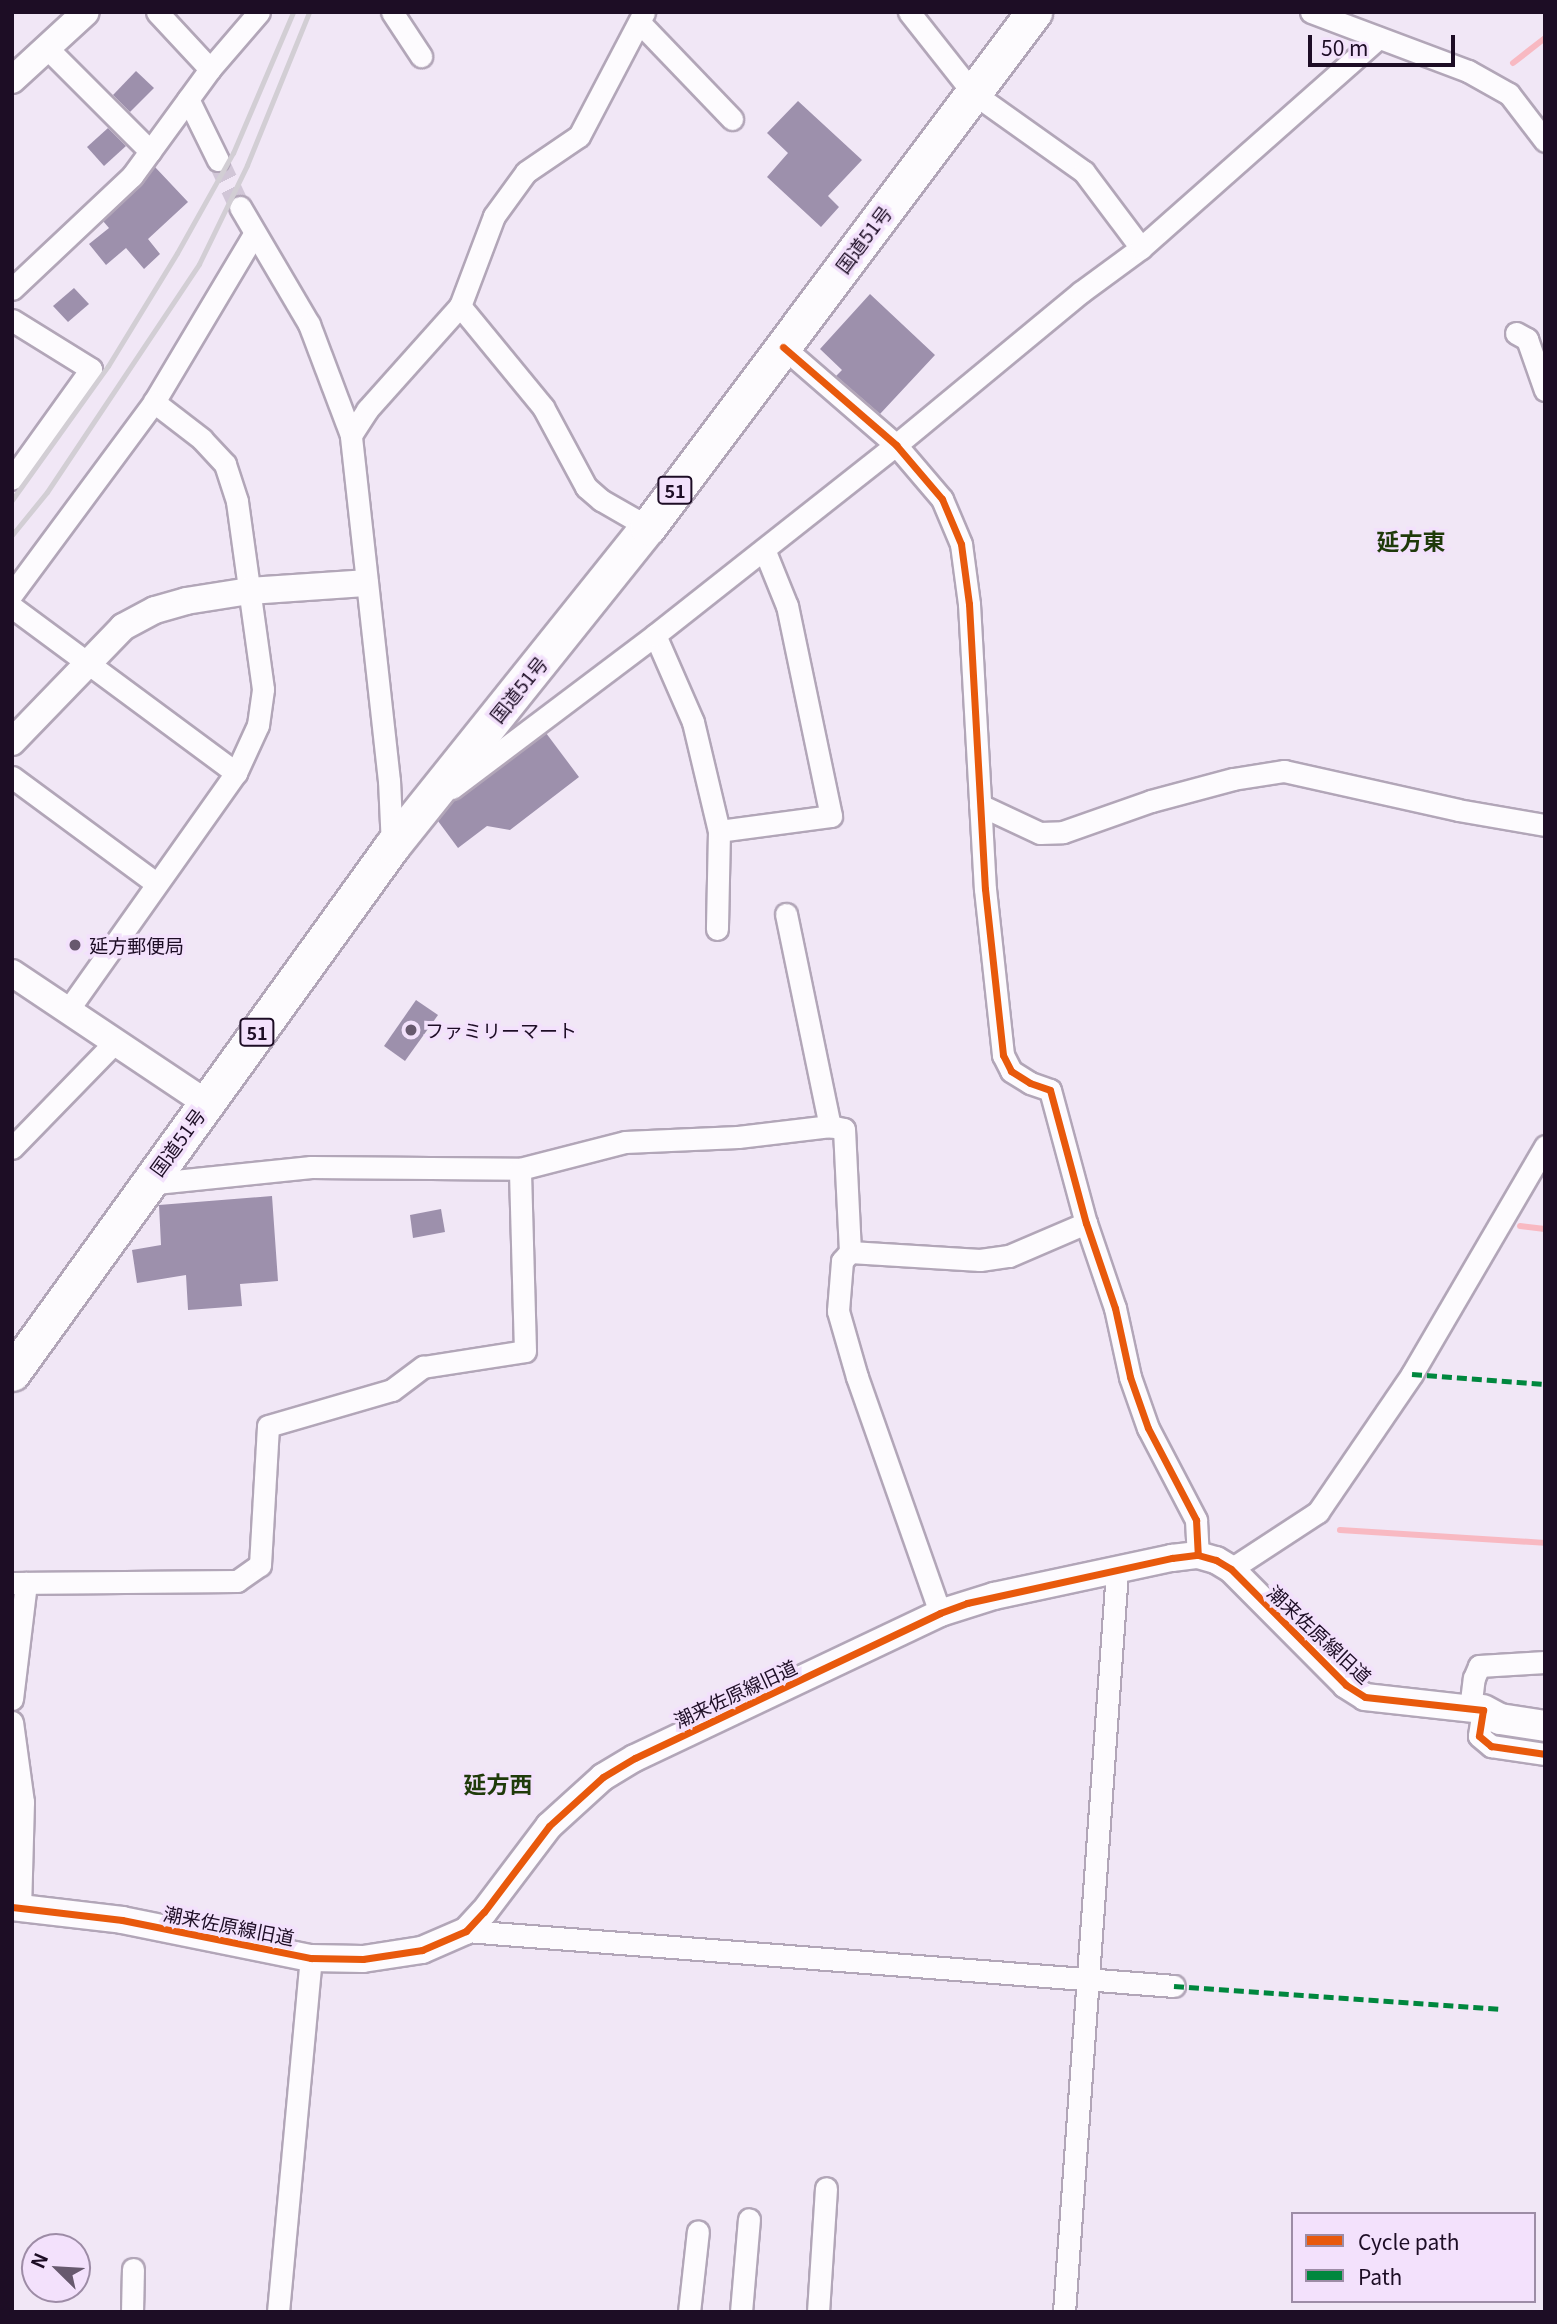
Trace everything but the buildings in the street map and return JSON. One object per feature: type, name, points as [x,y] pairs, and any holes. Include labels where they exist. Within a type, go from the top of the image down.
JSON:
[{"type":"highway","name":"国道51号","points":[[12,1373],[392,846],[648,527],[1034,12]]},
{"type":"main road","points":[[1477,1710],[1545,1708]]},
{"type":"main road","points":[[1477,1710],[1500,1719],[1545,1726]]},
{"type":"street","points":[[12,80],[86,12]]},
{"type":"street","points":[[157,12],[211,69]]},
{"type":"street","points":[[12,289],[132,176],[211,69],[259,12]]},
{"type":"street","points":[[392,12],[421,57]]},
{"type":"street","points":[[909,12],[973,93],[1084,172],[1140,248]]},
{"type":"street","points":[[1320,14],[1468,71],[1509,94],[1545,141]]},
{"type":"street","points":[[351,435],[367,410],[460,306],[494,216],[526,172],[579,136],[642,18],[732,119]]},
{"type":"street","points":[[417,814],[655,635],[896,445],[1081,292],[1140,248],[1378,38]]},
{"type":"street","points":[[47,48],[150,151]]},
{"type":"street","points":[[188,99],[218,160]]},
{"type":"street","points":[[240,207],[309,324],[351,435],[365,583],[389,781],[392,846]]},
{"type":"street","points":[[12,594],[154,402],[254,234]]},
{"type":"street","points":[[460,306],[543,407],[586,487],[601,500],[648,527]]},
{"type":"street","points":[[12,320],[91,369],[12,479]]},
{"type":"street","points":[[1516,333],[1527,339],[1545,390]]},
{"type":"street","points":[[783,347],[896,445],[942,499],[961,544],[969,604],[985,889],[1003,1055],[1011,1071],[1030,1083],[1050,1090],[1086,1223],[1115,1308],[1130,1377],[1148,1428],[1196,1520],[1198,1555]]},
{"type":"street","points":[[68,1010],[236,773],[258,725],[263,689],[237,501],[225,464],[202,439],[154,402]]},
{"type":"street","points":[[719,831],[831,816],[788,606],[764,549]]},
{"type":"street","points":[[12,743],[85,664],[124,627],[155,610],[186,601],[249,591],[365,583]]},
{"type":"street","points":[[12,607],[85,664],[236,773]]},
{"type":"street","points":[[655,635],[692,722],[719,831],[718,929]]},
{"type":"street","points":[[981,805],[1040,833],[1063,832],[1151,801],[1233,779],[1284,771],[1458,810],[1545,825]]},
{"type":"street","points":[[12,777],[156,883]]},
{"type":"street","points":[[786,914],[830,1126]]},
{"type":"street","points":[[12,973],[206,1103]]},
{"type":"street","points":[[12,1148],[116,1042]]},
{"type":"street","points":[[146,1184],[311,1167],[520,1169],[625,1142],[738,1137],[830,1126],[844,1129],[850,1252],[842,1261],[838,1311],[857,1377],[940,1613]]},
{"type":"street","points":[[1231,1569],[1318,1512],[1412,1374],[1545,1146]]},
{"type":"street","points":[[12,1699],[19,1583],[237,1581],[260,1565],[268,1426],[392,1390],[423,1367],[525,1351],[520,1169]]},
{"type":"street","points":[[850,1252],[980,1260],[1009,1256],[1086,1223]]},
{"type":"street","name":"潮来佐原線旧道","points":[[16,1907],[122,1920],[311,1958],[394,1956],[445,1942],[466,1931],[484,1912],[549,1826],[603,1777],[635,1758],[940,1613],[994,1596],[1198,1555],[1231,1569],[1336,1675],[1365,1697],[1477,1710]]},
{"type":"street","points":[[1064,2312],[1090,1979],[1117,1570]]},
{"type":"street","points":[[1545,1661],[1479,1666],[1474,1678],[1479,1736],[1490,1746],[1545,1754]]},
{"type":"street","points":[[12,1722],[23,1802],[16,1907]]},
{"type":"street","points":[[466,1931],[1174,1986]]},
{"type":"street","points":[[278,2312],[311,1958]]},
{"type":"street","points":[[818,2312],[826,2188]]},
{"type":"street","points":[[741,2312],[749,2219]]},
{"type":"street","points":[[689,2312],[698,2231]]},
{"type":"street","points":[[132,2312],[133,2269]]},
{"type":"waterway","points":[[1513,63],[1545,38]]},
{"type":"waterway","points":[[1520,1226],[1545,1229]]},
{"type":"waterway","points":[[1340,1530],[1545,1543]]},
{"type":"tunnel","points":[[218,160],[240,207]]},
{"type":"railway","points":[[12,500],[108,366],[177,253],[233,153],[293,12]]},
{"type":"railway","points":[[12,535],[47,492],[199,264],[247,165],[309,12]]},
{"type":"marked path","points":[[1412,1374],[1545,1384]]},
{"type":"marked path","points":[[1174,1986],[1502,2009]]},
{"type":"cycle path","points":[[783,347],[896,445],[942,499],[961,544],[969,604],[985,889],[1003,1055],[1011,1071],[1030,1083],[1050,1090],[1086,1223],[1115,1308],[1130,1377],[1148,1428],[1196,1520],[1198,1555]]},
{"type":"cycle path","points":[[12,1907],[122,1920],[311,1958],[363,1959],[422,1950],[466,1931],[484,1912],[549,1826],[603,1777],[635,1758],[940,1613],[967,1603],[1172,1558],[1198,1555],[1216,1560],[1231,1569],[1346,1685],[1365,1697],[1483,1710],[1479,1736],[1491,1746],[1545,1754]]},
{"type":"place","name":"延方郵便局","points":[[75,945]]},
{"type":"place","name":"ファミリーマート","points":[[411,1030]]},
{"type":"district","name":"延方東","points":[[1411,540]]},
{"type":"district","name":"延方西","points":[[498,1783]]}]
